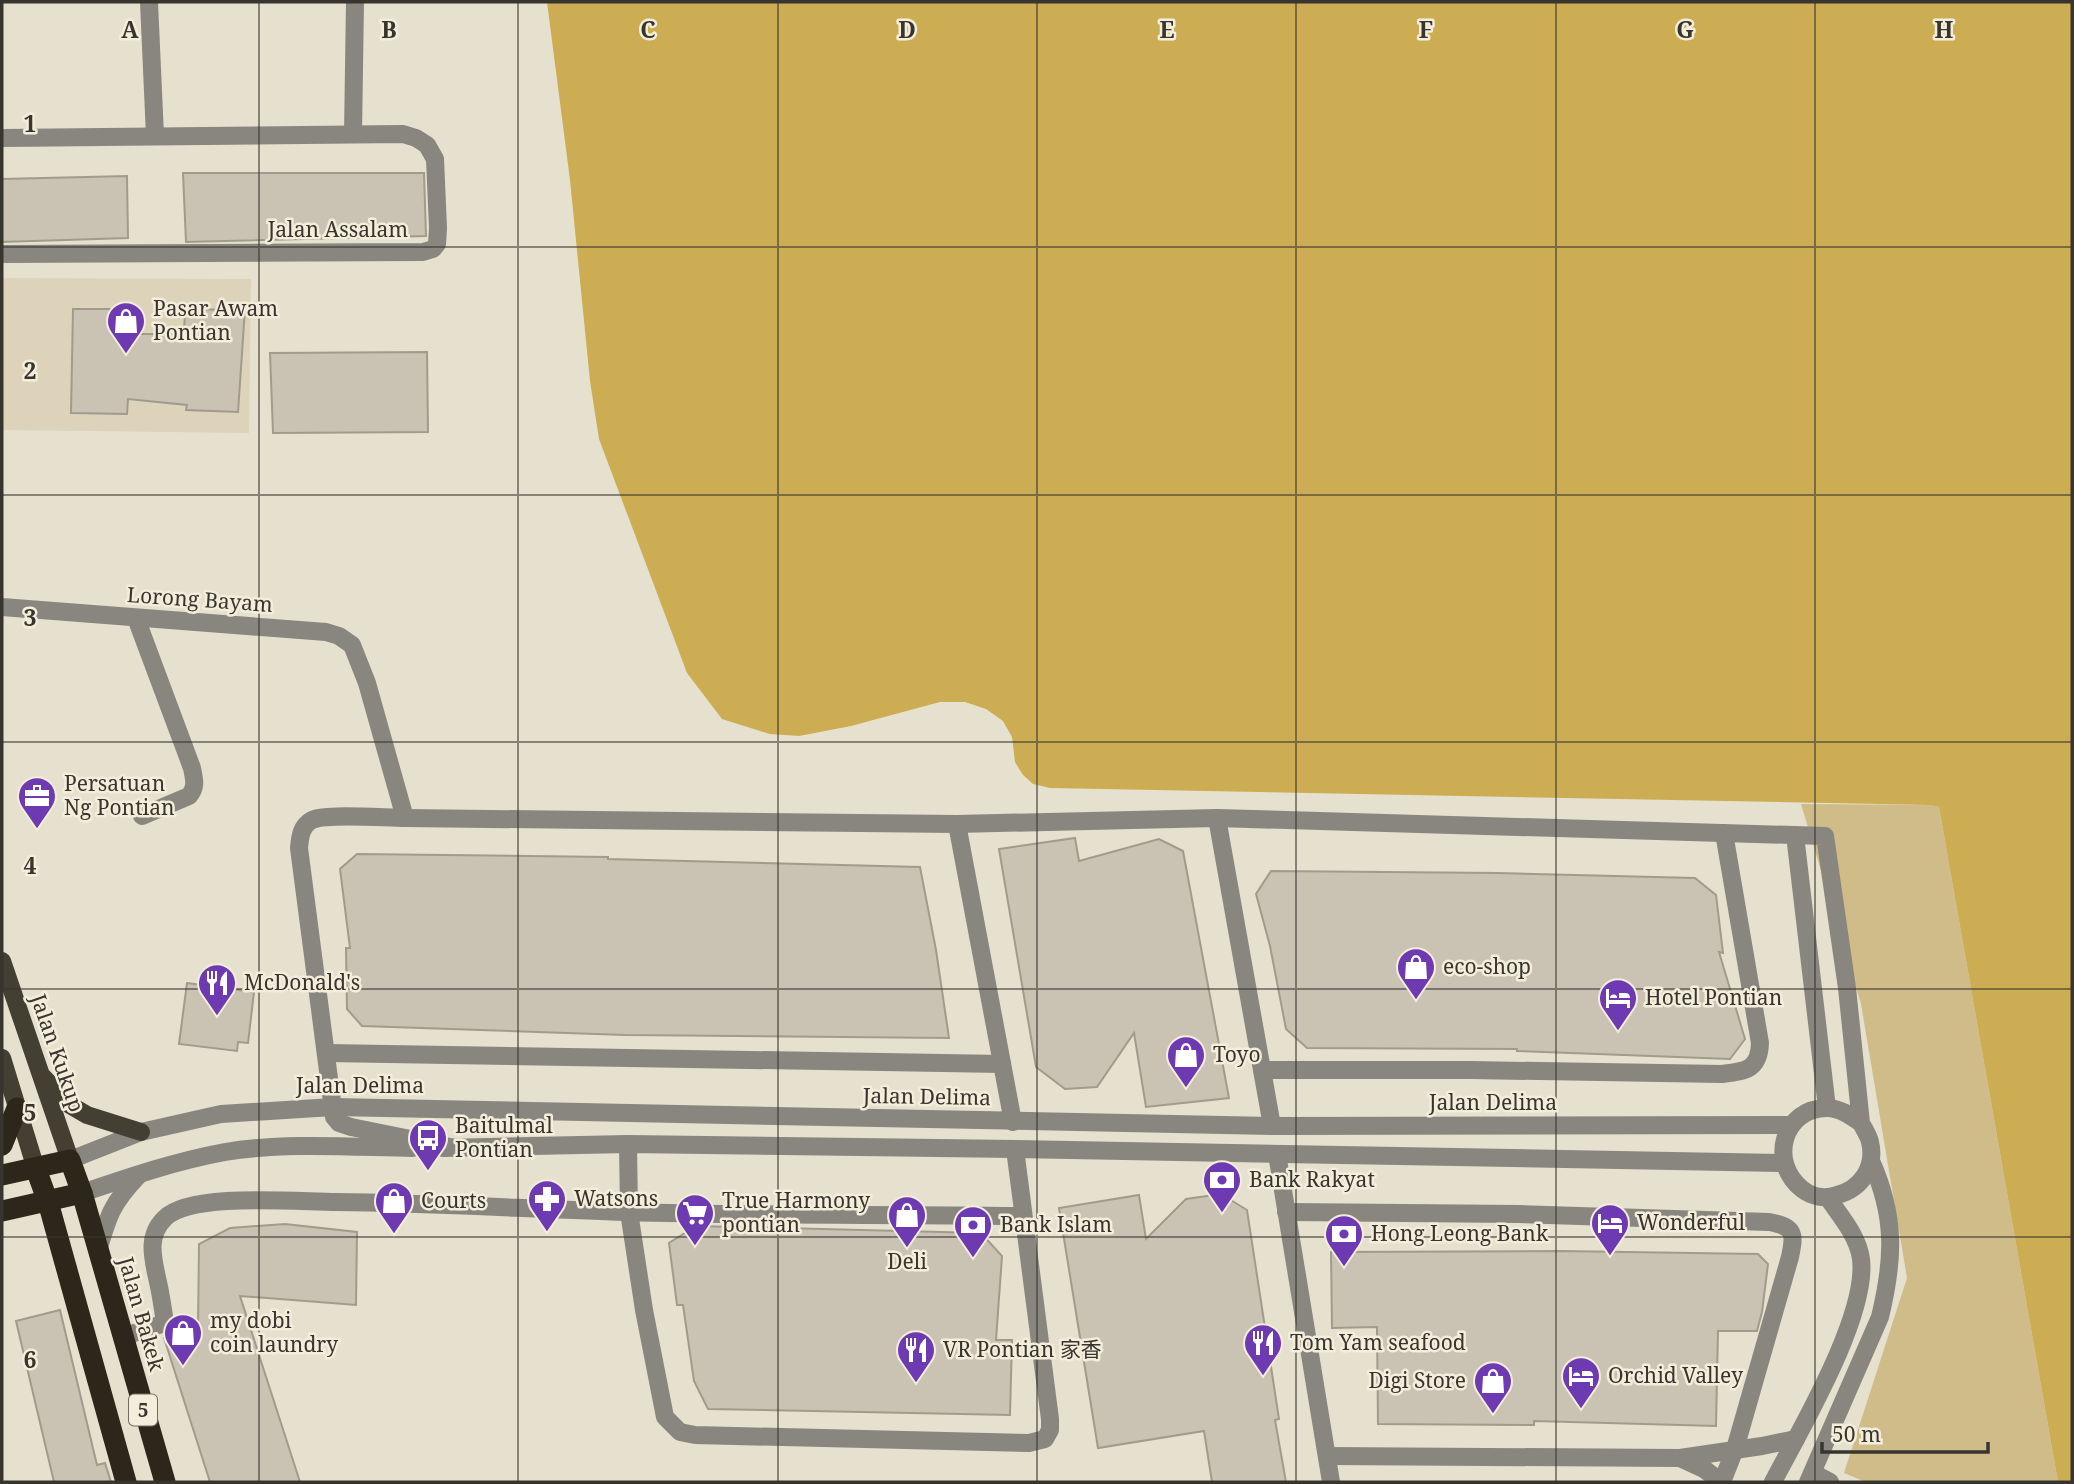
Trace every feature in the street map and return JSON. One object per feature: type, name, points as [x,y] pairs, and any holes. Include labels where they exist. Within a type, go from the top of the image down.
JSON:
[{"type":"highway","points":[[2,1145],[18,1108]]},
{"type":"highway","points":[[2,1175],[70,1160]]},
{"type":"highway","name":"Jalan Bakek","points":[[70,1160],[82,1193],[165,1482]]},
{"type":"highway","name":"5","points":[[36,1169],[48,1202],[126,1482]]},
{"type":"highway","points":[[2,1211],[82,1193]]},
{"type":"main road","name":"Jalan Kukup","points":[[2,961],[70,1160]]},
{"type":"main road","points":[[2,1058],[36,1169]]},
{"type":"main road","points":[[38,1072],[70,1105],[87,1115],[141,1132]]},
{"type":"street","points":[[149,2],[155,136]]},
{"type":"street","points":[[354,134],[355,2]]},
{"type":"street","name":"Jalan Assalam","points":[[2,138],[403,134],[427,145],[435,159],[438,228],[437,244],[433,249],[423,252],[2,254]]},
{"type":"street","name":"Lorong Bayam","points":[[2,607],[326,632],[339,636],[352,645],[367,683],[405,818]]},
{"type":"street","points":[[136,618],[195,782],[195,790],[189,796],[142,816]]},
{"type":"street","points":[[456,1148],[339,1123],[334,1117],[299,848],[301,831],[312,820],[405,818],[957,824],[1217,818],[1825,836],[1847,988],[1861,1123],[1870,1141],[1871,1161],[1886,1203],[1891,1235],[1890,1269],[1880,1317],[1811,1478],[1830,1482]]},
{"type":"street","points":[[1217,818],[1272,1126]]},
{"type":"street","points":[[957,824],[1013,1122]]},
{"type":"street","points":[[1262,1070],[1742,1072],[1753,1066],[1760,1057],[1760,1042],[1724,833]]},
{"type":"street","points":[[1796,835],[1827,1108]]},
{"type":"street","points":[[326,1053],[1002,1064]]},
{"type":"street","name":"Jalan Delima","points":[[70,1160],[141,1132],[221,1114],[333,1107],[1272,1126],[1791,1125]]},
{"type":"street","points":[[1861,1123],[1845,1112],[1827,1108],[1807,1113],[1791,1125],[1783,1143],[1783,1163],[1792,1181],[1808,1194],[1828,1198],[1848,1193],[1863,1180],[1871,1161]]},
{"type":"street","points":[[628,1144],[629,1212],[644,1310],[665,1417],[680,1432],[695,1435],[1029,1443],[1045,1440],[1050,1430],[1015,1149]]},
{"type":"street","points":[[82,1193],[168,1164],[228,1152],[296,1147],[456,1148],[628,1144],[1783,1163]]},
{"type":"street","points":[[1277,1154],[1331,1482]]},
{"type":"street","points":[[98,1251],[109,1213],[119,1195],[141,1173]]},
{"type":"street","points":[[1773,1482],[1845,1338],[1861,1275],[1860,1257],[1853,1234],[1828,1198]]},
{"type":"street","points":[[122,1338],[165,1323],[152,1244],[155,1231],[166,1217],[192,1205],[233,1201],[413,1203],[629,1212],[1022,1216]]},
{"type":"street","points":[[1286,1212],[1519,1214],[1769,1222],[1784,1225],[1793,1236],[1790,1257],[1735,1449],[1721,1482],[1704,1469],[1679,1458]]},
{"type":"street","points":[[1327,1456],[1679,1458],[1762,1446],[1796,1438]]},
{"type":"shaded area","points":[[547,2],[2072,2],[2072,1482],[2058,1482],[1939,807],[1050,788],[1033,784],[1023,775],[1015,762],[1012,737],[1003,721],[986,709],[965,702],[940,702],[851,726],[799,736],[770,734],[722,719],[687,673],[599,439]]},
{"type":"shaded area","name":"Pasar Awam Pontian","points":[[2,278],[251,279],[249,433],[2,430]]},
{"type":"shaded area","points":[[1801,804],[1939,807],[2058,1482],[1866,1482],[1844,1473],[1907,1278],[1861,1004]]},
{"type":"building","points":[[183,173],[424,173],[426,236],[186,242]]},
{"type":"building","points":[[127,176],[128,238],[2,242],[2,179]]},
{"type":"building","points":[[73,309],[129,309],[127,334],[184,334],[185,310],[245,309],[238,412],[186,410],[187,405],[128,399],[127,414],[71,413]]},
{"type":"building","points":[[427,352],[428,432],[273,433],[270,353]]},
{"type":"building","points":[[1075,838],[1079,861],[1159,839],[1183,851],[1229,1098],[1146,1107],[1134,1033],[1097,1087],[1065,1089],[1036,1067],[999,849]]},
{"type":"building","points":[[357,854],[608,857],[920,867],[949,1038],[625,1035],[362,1026],[347,1009],[346,948],[350,948],[340,869]]},
{"type":"building","points":[[1271,871],[1695,878],[1716,895],[1723,953],[1719,952],[1745,1039],[1730,1059],[1517,1049],[1307,1048],[1286,1029],[1270,946],[1256,894]]},
{"type":"building","name":"McDonald's","points":[[187,983],[254,992],[248,1043],[238,1042],[237,1051],[179,1044]]},
{"type":"building","points":[[1221,1194],[1247,1210],[1286,1482],[1212,1482],[1204,1431],[1098,1448],[1059,1208],[1139,1195],[1146,1239],[1186,1199]]},
{"type":"building","points":[[285,1224],[357,1232],[356,1305],[240,1296],[300,1482],[210,1482],[164,1338],[198,1327],[199,1244],[230,1228]]},
{"type":"building","points":[[696,1226],[981,1233],[1002,1256],[996,1340],[1012,1340],[1010,1415],[708,1409],[694,1381],[683,1305],[677,1305],[669,1243]]},
{"type":"building","points":[[1331,1252],[1758,1254],[1768,1264],[1757,1331],[1718,1331],[1716,1426],[1534,1421],[1534,1425],[1378,1424],[1377,1327],[1332,1328]]},
{"type":"building","points":[[60,1310],[97,1465],[105,1463],[111,1482],[54,1482],[16,1321]]},
{"type":"place","name":"Pasar Awam Pontian","points":[[126,355]]},
{"type":"place","name":"Persatuan Ng Pontian","points":[[37,830]]},
{"type":"place","name":"eco-shop","points":[[1416,1001]]},
{"type":"place","name":"McDonald's","points":[[217,1017]]},
{"type":"place","name":"Hotel Pontian","points":[[1618,1032]]},
{"type":"place","name":"Toyo","points":[[1186,1089]]},
{"type":"place","name":"Baitulmal Pontian","points":[[428,1172]]},
{"type":"place","name":"Bank Rakyat","points":[[1222,1214]]},
{"type":"place","name":"Watsons","points":[[547,1233]]},
{"type":"place","name":"Courts","points":[[394,1235]]},
{"type":"place","name":"True Harmony pontian","points":[[695,1247]]},
{"type":"place","name":"Deli","points":[[907,1249]]},
{"type":"place","name":"Wonderful","points":[[1610,1257]]},
{"type":"place","name":"Bank Islam","points":[[973,1259]]},
{"type":"place","name":"Hong Leong Bank","points":[[1344,1268]]},
{"type":"place","name":"my dobi coin laundry","points":[[183,1367]]},
{"type":"place","name":"Tom Yam seafood","points":[[1263,1377]]},
{"type":"place","name":"VR Pontian 家香","points":[[916,1384]]},
{"type":"place","name":"Orchid Valley","points":[[1581,1410]]},
{"type":"place","name":"Digi Store","points":[[1493,1415]]}]
